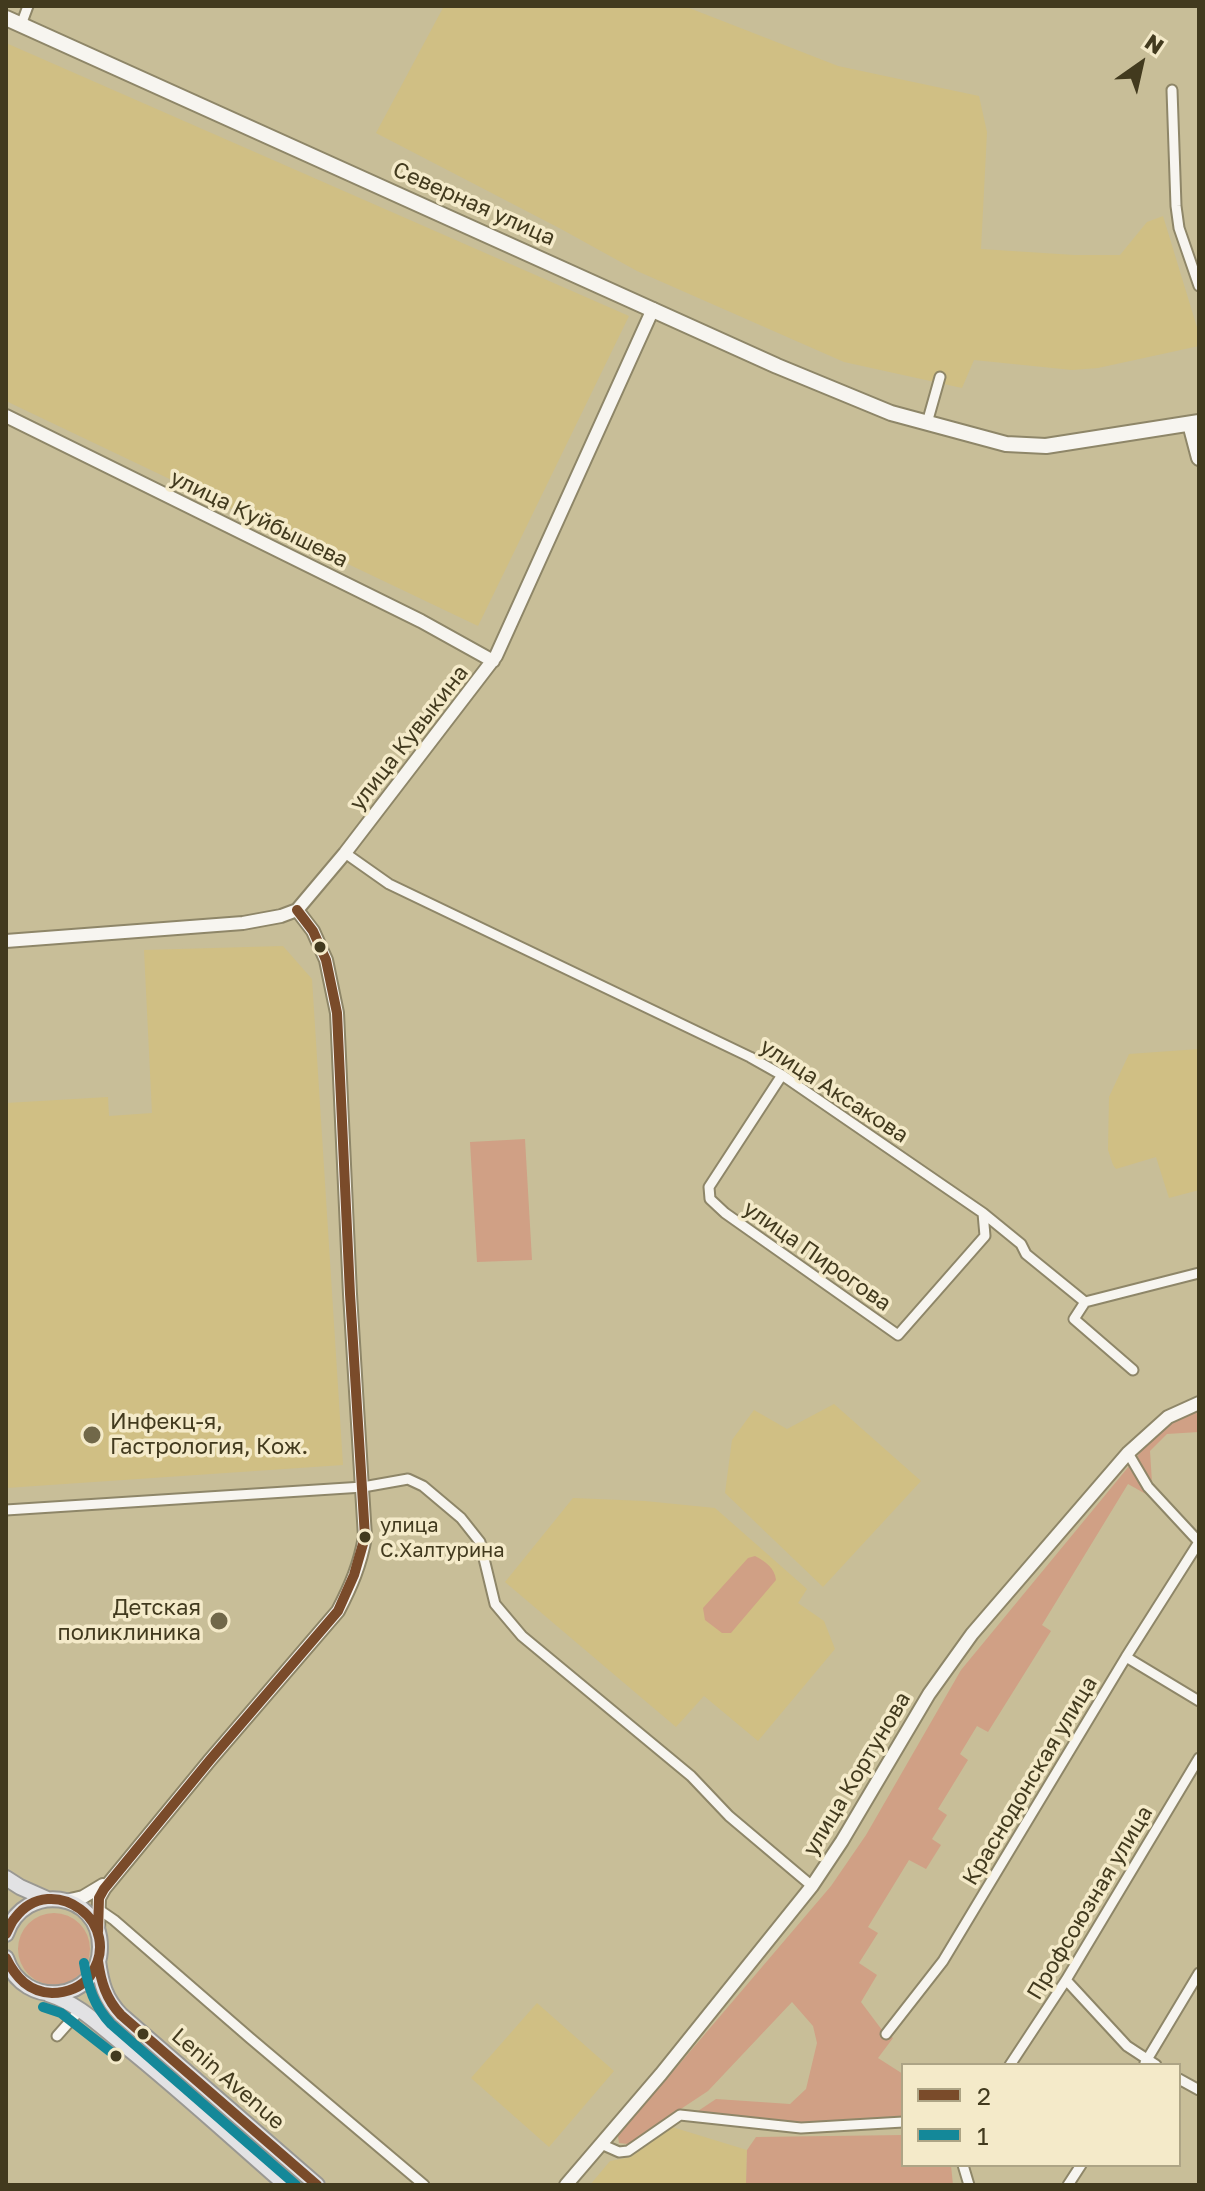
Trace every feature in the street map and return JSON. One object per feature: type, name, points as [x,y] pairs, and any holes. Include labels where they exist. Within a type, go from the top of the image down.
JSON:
[{"type":"main road","name":"Северная улица","points":[[6,18],[777,366],[891,413],[1006,444],[1046,446],[1195,423]]},
{"type":"main road","points":[[1195,423],[1199,458]]},
{"type":"main road","points":[[6,1878],[20,1887],[48,1899],[66,1901],[85,1912],[98,1932]]},
{"type":"main road","points":[[6,1934],[21,1910],[48,1899]]},
{"type":"main road","name":"Lenin Avenue","points":[[98,1932],[101,1985],[109,2003],[317,2185]]},
{"type":"main road","points":[[6,1958],[10,1977]]},
{"type":"main road","points":[[48,1994],[61,1993],[84,1982],[98,1961]]},
{"type":"main road","name":"Lenin Avenue","points":[[10,1977],[29,1988],[68,2001],[80,2010],[138,2056],[286,2185]]},
{"type":"street","points":[[21,25],[28,6]]},
{"type":"street","points":[[1172,90],[1179,228],[1199,286]]},
{"type":"street","name":"улица Кувыкина","points":[[297,910],[345,853],[493,661],[653,309]]},
{"type":"street","points":[[927,423],[940,377]]},
{"type":"street","name":"улица Куйбышева","points":[[6,416],[421,621],[493,661]]},
{"type":"street","name":"улица Аксакова","points":[[345,853],[389,884],[782,1075],[983,1213],[1021,1244],[1026,1254],[1085,1302]]},
{"type":"street","points":[[6,941],[243,923],[297,910],[313,931],[326,960],[337,1013],[350,1294],[363,1487],[365,1537],[361,1562],[338,1611],[117,1871],[92,1893],[66,1901]]},
{"type":"street","name":"улица Пирогова","points":[[782,1075],[709,1187],[710,1199],[725,1213],[898,1335],[985,1236],[983,1213]]},
{"type":"street","points":[[1133,1370],[1074,1319],[1085,1302],[1199,1273]]},
{"type":"street","name":"улица Кортунова","points":[[566,2185],[661,2074],[812,1886],[929,1694],[1001,1600],[1128,1453],[1168,1417],[1199,1403]]},
{"type":"street","points":[[1128,1453],[1148,1487],[1199,1542]]},
{"type":"street","points":[[6,1510],[363,1487],[408,1479],[423,1486],[461,1518],[480,1542],[495,1604],[522,1636],[691,1776],[729,1816],[812,1886]]},
{"type":"street","name":"Краснодонская улица","points":[[886,2034],[943,1961],[1199,1542]]},
{"type":"street","points":[[1126,1657],[1199,1701]]},
{"type":"street","name":"Профсоюзная улица","points":[[1011,2063],[1066,1980],[1199,1758]]},
{"type":"street","points":[[98,1932],[99,1898],[117,1871]]},
{"type":"street","points":[[98,1909],[424,2185]]},
{"type":"street","points":[[1066,1980],[1127,2046],[1149,2063],[1199,1973]]},
{"type":"street","points":[[57,2036],[80,2010]]},
{"type":"street","points":[[1181,2080],[1199,2090]]},
{"type":"street","points":[[601,2144],[619,2152],[628,2151],[680,2115],[801,2128],[901,2122]]},
{"type":"street","points":[[1068,2185],[1080,2167]]},
{"type":"shaded area","points":[[444,6],[684,6],[838,66],[979,96],[987,132],[981,249],[1120,255],[1147,222],[1163,216],[1199,334],[1199,346],[1098,368],[1072,370],[974,360],[962,388],[844,362],[637,271],[376,133]]},
{"type":"shaded area","points":[[6,43],[629,316],[478,626],[6,401]]},
{"type":"shaded area","points":[[283,946],[312,979],[343,1465],[6,1488],[6,1103],[108,1097],[109,1116],[152,1113],[144,950]]},
{"type":"shaded area","points":[[1199,1049],[1199,1190],[1169,1198],[1156,1157],[1116,1169],[1113,1165],[1108,1150],[1109,1097],[1129,1054]]},
{"type":"shaded area","points":[[525,1139],[532,1260],[477,1262],[470,1142]]},
{"type":"shaded area","points":[[834,1404],[921,1481],[823,1587],[725,1493],[732,1440],[754,1410],[787,1429]]},
{"type":"shaded area","points":[[1199,1407],[1199,1432],[1167,1434],[1150,1451],[1153,1498],[1128,1484],[1042,1625],[1051,1631],[988,1732],[977,1726],[960,1754],[968,1760],[938,1809],[947,1815],[932,1839],[941,1845],[926,1869],[909,1860],[868,1927],[878,1933],[859,1963],[877,1975],[861,2002],[882,2030],[893,2038],[878,2058],[901,2073],[901,2117],[802,2124],[698,2111],[716,2099],[790,2104],[806,2089],[817,2043],[813,2026],[792,2002],[708,2091],[628,2144],[619,2143],[618,2136],[831,1886],[866,1835],[961,1670],[1158,1431],[1175,1418]]},
{"type":"shaded area","points":[[573,1498],[715,1508],[807,1589],[798,1603],[824,1621],[835,1649],[758,1741],[704,1696],[676,1727],[505,1582]]},
{"type":"shaded area","points":[[755,1556],[769,1565],[776,1580],[731,1633],[722,1633],[705,1620],[703,1608],[748,1558]]},
{"type":"shaded area","points":[[61,1913],[80,1923],[88,1935],[88,1963],[80,1975],[68,1983],[47,1985],[28,1975],[20,1963],[18,1942],[28,1923],[40,1915]]},
{"type":"shaded area","points":[[537,2003],[614,2071],[549,2147],[471,2078]]},
{"type":"shaded area","points":[[672,2127],[747,2150],[746,2185],[590,2185],[610,2161],[631,2157]]},
{"type":"shaded area","points":[[901,2135],[901,2167],[951,2167],[953,2185],[746,2185],[747,2150],[756,2137]]},
{"type":"transit line","name":"2","points":[[98,1932],[99,1898],[104,1889],[338,1611],[354,1575],[365,1537],[337,1013],[326,960],[313,931],[297,910]]},
{"type":"transit line","name":"2","points":[[6,1934],[14,1920],[30,1904],[48,1899],[65,1901],[80,1909],[92,1922],[99,1938],[99,1957],[90,1976],[78,1986],[63,1992],[44,1992],[30,1987],[14,1972],[6,1958]]},
{"type":"transit line","name":"2","points":[[98,1961],[105,1990],[121,2015],[317,2185]]},
{"type":"transit line","name":"1","points":[[84,1963],[93,1996],[111,2024],[296,2185]]},
{"type":"transit line","name":"1","points":[[43,2007],[61,2013],[116,2056]]},
{"type":"place","name":"Инфекц-я, Гастрология, Кож.","points":[[92,1435]]},
{"type":"place","name":"улица С.Халтурина","points":[[365,1537]]},
{"type":"place","name":"Детская поликлиника","points":[[219,1621]]}]
